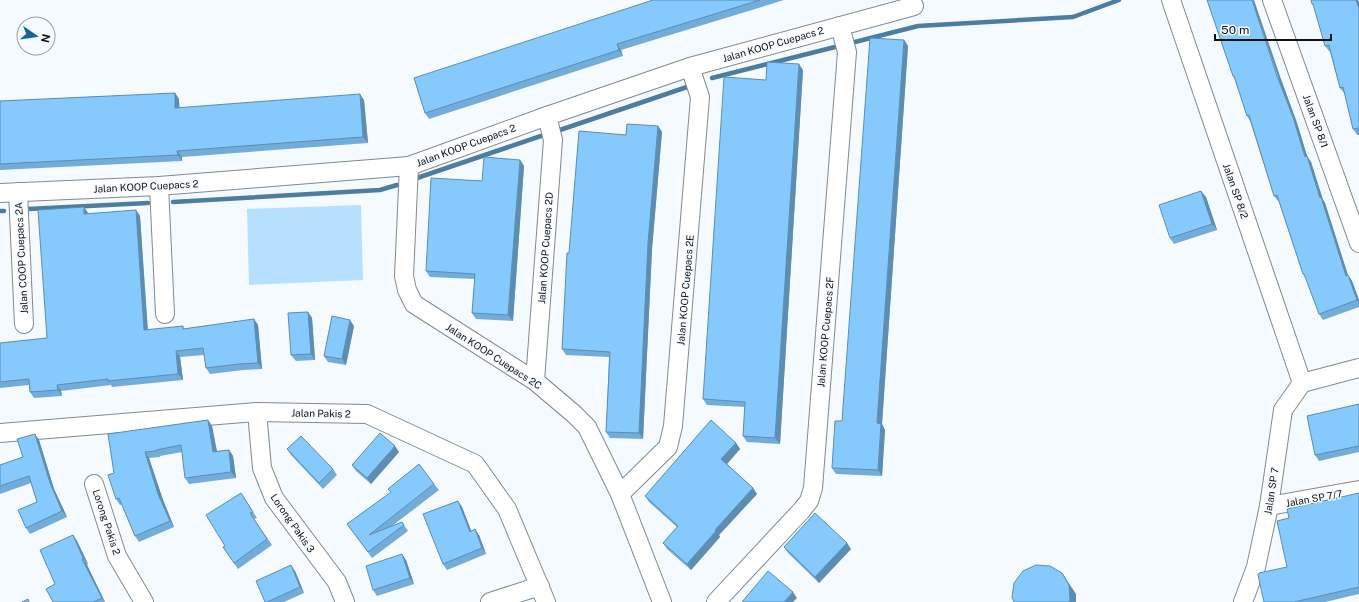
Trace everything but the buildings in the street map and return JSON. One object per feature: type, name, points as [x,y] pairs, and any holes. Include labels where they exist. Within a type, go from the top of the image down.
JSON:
[{"type":"street","name":"Jalan SP 8/2","points":[[1171,0],[1302,383]]},
{"type":"street","name":"Jalan SP 8/1","points":[[1272,0],[1359,243]]},
{"type":"street","name":"Jalan KOOP Cuepacs 2","points":[[0,193],[160,186],[409,166],[547,116],[690,67],[914,6]]},
{"type":"street","name":"Jalan KOOP Cuepacs 2F","points":[[716,602],[801,511],[809,501],[813,488],[847,52],[840,26]]},
{"type":"street","name":"Jalan KOOP Cuepacs 2E","points":[[620,494],[668,446],[674,426],[700,97],[690,67]]},
{"type":"street","name":"Jalan KOOP Cuepacs 2D","points":[[535,381],[553,140],[547,116]]},
{"type":"street","name":"Jalan KOOP Cuepacs 2C","points":[[409,166],[404,276],[406,290],[414,304],[535,381],[587,427],[620,494],[662,602]]},
{"type":"street","points":[[160,186],[164,314]]},
{"type":"street","name":"Jalan COOP Cuepacs 2A","points":[[18,192],[24,324]]},
{"type":"street","points":[[1302,383],[1359,368]]},
{"type":"street","name":"Jalan SP 7","points":[[1243,602],[1256,567],[1269,506],[1283,410],[1302,383]]},
{"type":"street","name":"Jalan Pakis 2","points":[[0,433],[257,412],[367,414],[475,464],[507,509],[543,594]]},
{"type":"street","name":"Lorong Pakis 3","points":[[257,412],[262,468],[274,498],[337,582],[345,602]]},
{"type":"street","name":"Lorong Pakis 2","points":[[94,484],[117,556],[144,602]]},
{"type":"street","name":"Jalan SP 7/7","points":[[1269,506],[1359,490]]},
{"type":"street","points":[[490,602],[543,594]]},
{"type":"shaded area","points":[[361,205],[363,280],[249,285],[247,209]]},
{"type":"waterway","points":[[851,43],[918,26],[1073,17],[1119,0]]},
{"type":"waterway","points":[[712,78],[835,47]]},
{"type":"waterway","points":[[560,130],[687,87]]},
{"type":"waterway","points":[[417,178],[541,136]]},
{"type":"waterway","points":[[173,202],[380,190],[397,185]]},
{"type":"waterway","points":[[28,209],[148,203]]}]
